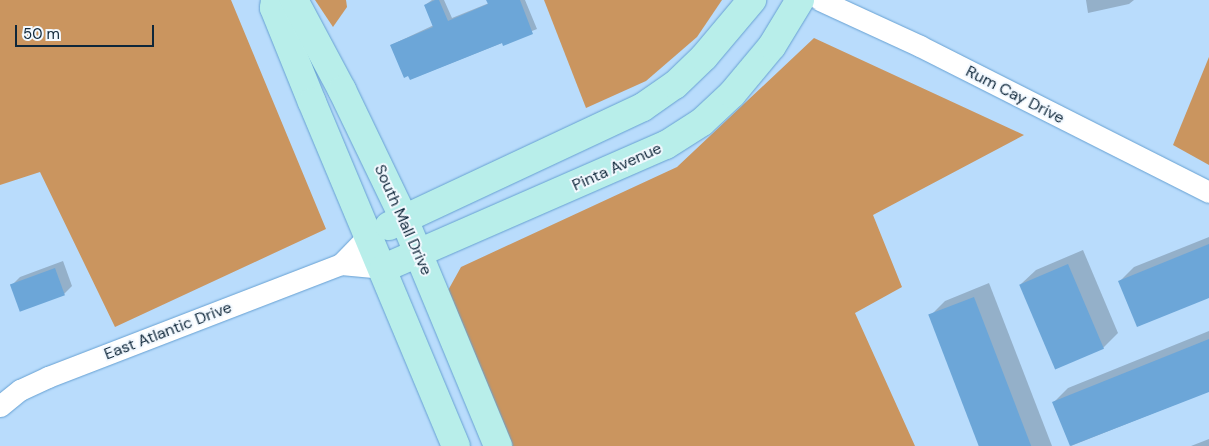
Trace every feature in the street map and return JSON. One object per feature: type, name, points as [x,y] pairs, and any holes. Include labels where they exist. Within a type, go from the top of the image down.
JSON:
[{"type":"street","points":[[274,0],[274,8],[284,33],[384,268],[456,446]]},
{"type":"street","name":"South Mall Drive","points":[[294,0],[342,90],[404,219],[493,444]]},
{"type":"street","points":[[369,235],[643,108],[675,85],[704,57],[752,0]]},
{"type":"street","name":"Pinta Avenue","points":[[384,268],[666,145],[702,122],[732,94],[766,53],[800,0]]},
{"type":"street","name":"Rum Cay Drive","points":[[820,0],[920,46],[1209,192]]},
{"type":"street","name":"East Atlantic Drive","points":[[0,406],[20,390],[48,378],[340,264],[369,235]]},
{"type":"street","name":"East Atlantic Drive","points":[[340,264],[384,268]]},
{"type":"shaded area","points":[[0,0],[231,0],[326,229],[115,327],[40,172],[0,185]]},
{"type":"shaded area","points":[[315,0],[346,0],[347,7],[333,27]]},
{"type":"shaded area","points":[[544,0],[722,0],[697,37],[646,81],[586,108]]},
{"type":"shaded area","points":[[814,38],[1024,135],[873,215],[902,287],[855,313],[915,446],[508,446],[446,294],[461,267],[677,167]]},
{"type":"shaded area","points":[[1209,57],[1209,165],[1173,145]]},
{"type":"building","points":[[439,0],[448,21],[488,4],[486,0],[520,0],[533,34],[503,46],[502,43],[410,80],[408,76],[404,78],[390,45],[433,27],[424,5]]},
{"type":"building","points":[[1209,244],[1209,298],[1137,327],[1118,281]]},
{"type":"building","points":[[1068,264],[1104,349],[1055,369],[1019,285]]},
{"type":"building","points":[[55,268],[65,295],[20,312],[10,284]]},
{"type":"building","points":[[974,297],[1031,446],[979,446],[928,315]]},
{"type":"building","points":[[1209,339],[1209,392],[1070,446],[1052,402]]}]
